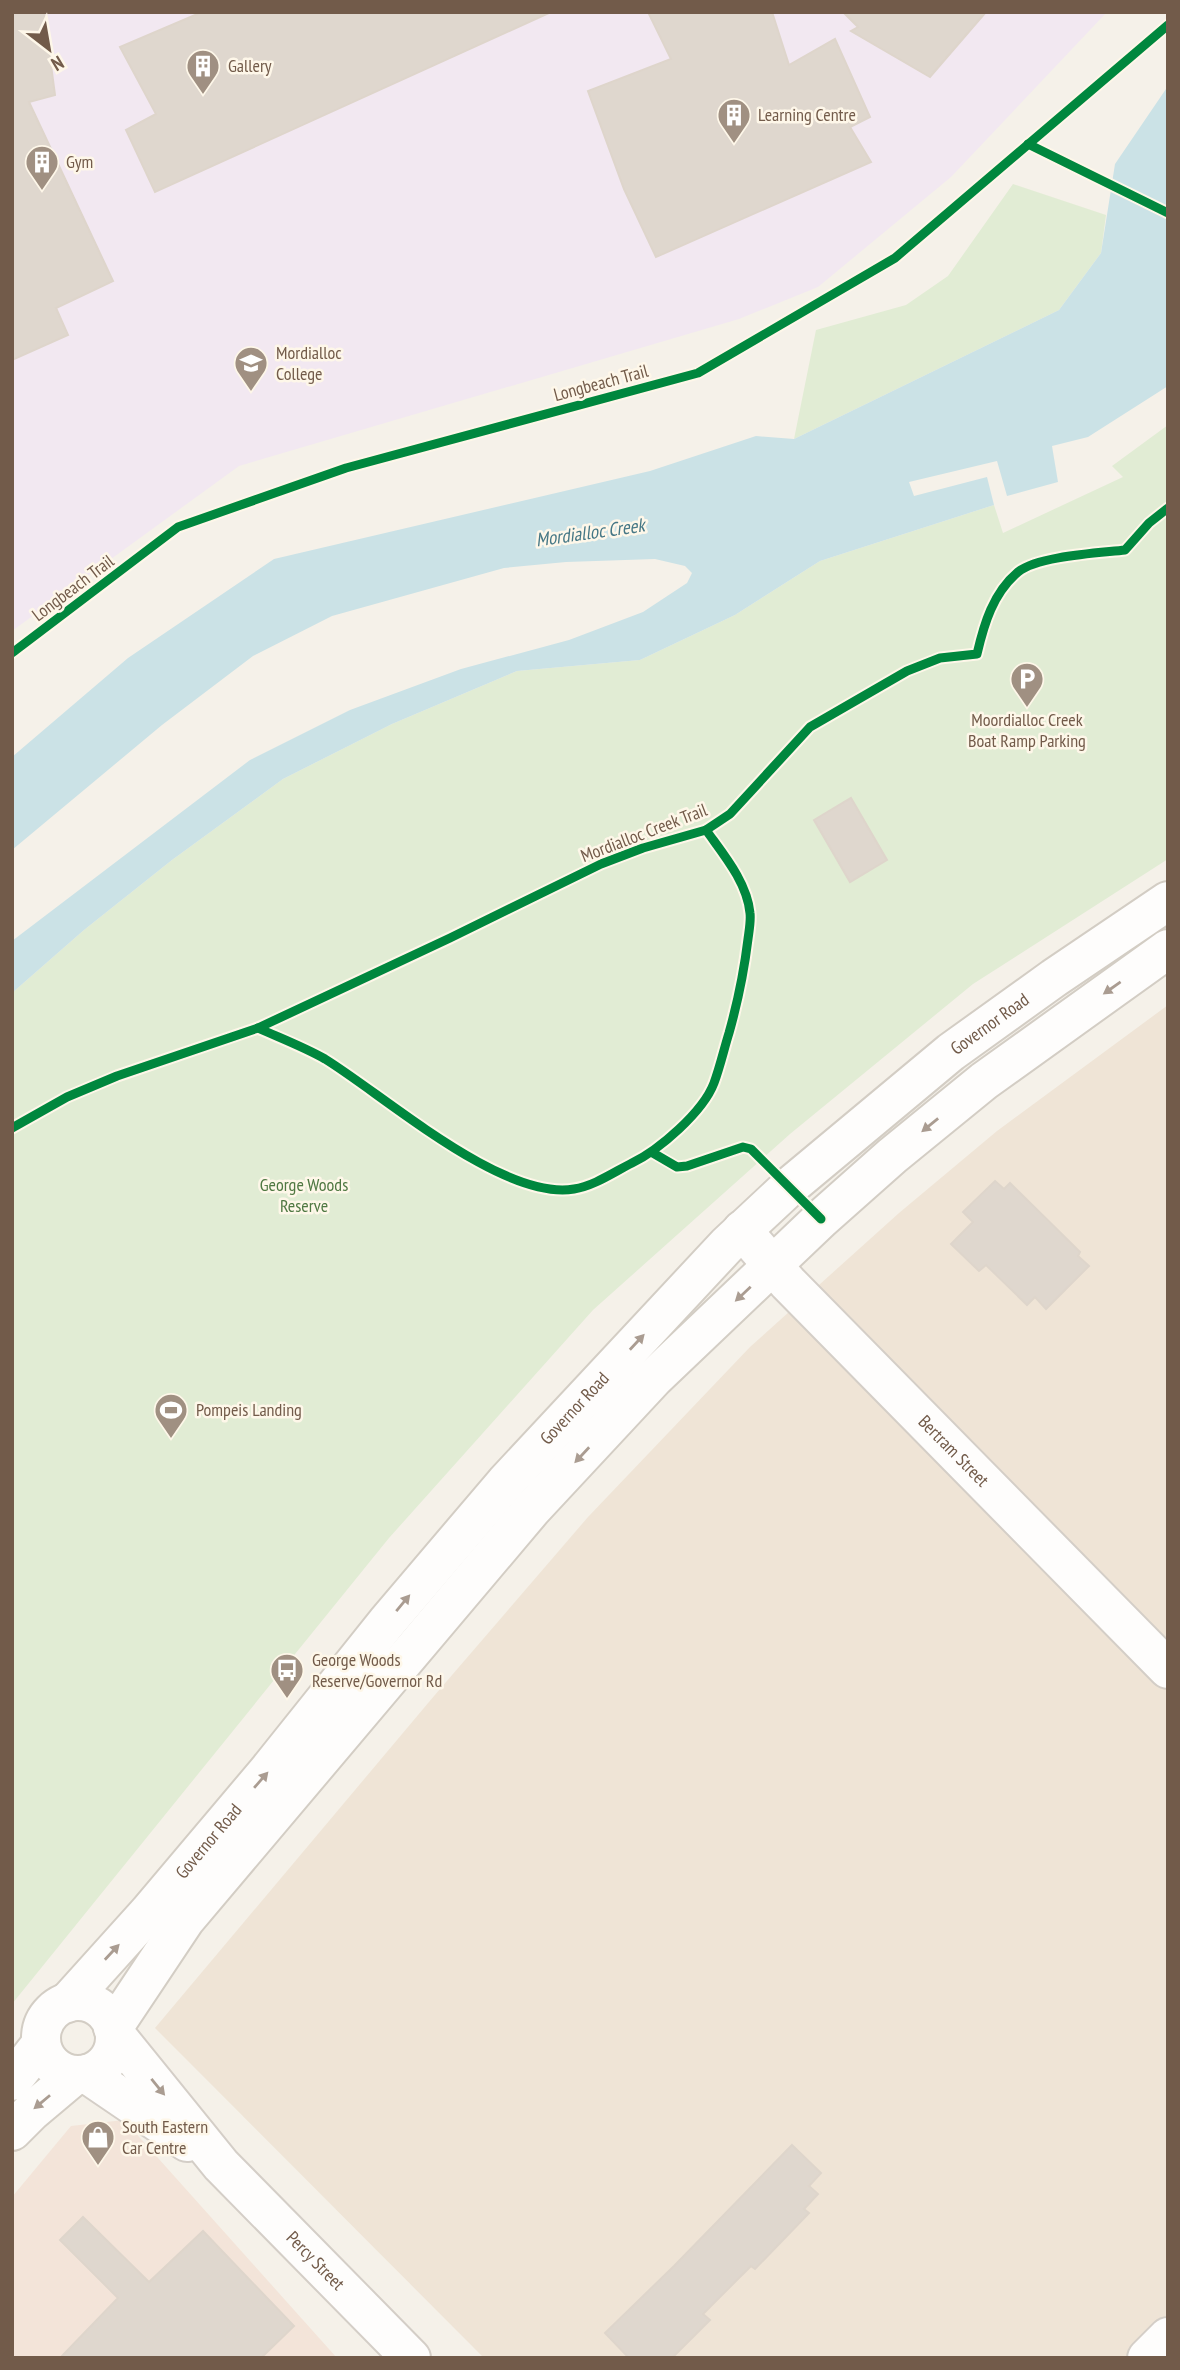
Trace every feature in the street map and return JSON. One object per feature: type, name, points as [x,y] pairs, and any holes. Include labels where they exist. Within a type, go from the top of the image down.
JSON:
[{"type":"street","name":"Governor Road","points":[[67,2003],[149,1912],[268,1771],[387,1622],[506,1482],[742,1230],[789,1187],[951,1052],[1168,901]]},
{"type":"street","name":"Governor Road","points":[[114,2031],[185,1920],[532,1509],[654,1378],[821,1219],[892,1156],[984,1081],[1168,949]]},
{"type":"street","name":"Bertram Street","points":[[742,1230],[772,1267],[1168,1670]]},
{"type":"street","points":[[12,2131],[31,2112],[81,2075],[105,2063],[114,2045],[114,2031],[108,2017],[90,2003],[67,2003],[50,2014],[44,2023],[41,2044],[52,2065],[63,2072],[81,2075]]},
{"type":"street","name":"Percy Street","points":[[114,2031],[220,2165],[411,2358]]},
{"type":"street","points":[[12,2081],[41,2044]]},
{"type":"street","name":"Percy Street","points":[[81,2075],[220,2165]]},
{"type":"street","points":[[1147,2358],[1168,2337]]},
{"type":"shaded area","name":"Mordialloc College","points":[[12,12],[1107,12],[951,177],[818,287],[739,319],[239,466],[12,631]]},
{"type":"shaded area","points":[[1168,1005],[1168,2358],[484,2358],[155,2028],[588,1517],[750,1347],[899,1213],[997,1131]]},
{"type":"shaded area","points":[[124,2120],[337,2358],[12,2358],[12,2197],[71,2126]]},
{"type":"green space","points":[[1013,184],[1106,215],[1101,253],[1059,310],[794,439],[816,330],[906,305],[948,276]]},
{"type":"green space","name":"George Woods Reserve","points":[[1168,425],[1168,859],[973,984],[790,1134],[593,1310],[389,1538],[12,2004],[12,993],[84,930],[172,860],[283,779],[392,724],[517,671],[640,660],[735,615],[820,561],[994,505],[1003,533],[1123,477],[1112,466]]},
{"type":"water","name":"Mordialloc Creek","points":[[1168,86],[1168,386],[1088,437],[1052,446],[1058,482],[1007,496],[997,461],[909,482],[914,496],[987,477],[994,505],[820,561],[735,615],[640,660],[517,671],[392,724],[283,779],[172,860],[84,930],[12,993],[12,941],[250,760],[350,710],[461,669],[569,640],[643,612],[687,583],[692,573],[685,566],[655,559],[566,562],[504,568],[332,616],[253,656],[162,725],[12,850],[12,757],[128,658],[274,559],[650,471],[756,436],[794,439],[1059,310],[1101,253],[1115,164]]},
{"type":"building","name":"Gym","points":[[12,12],[44,12],[55,95],[29,102],[113,281],[56,308],[68,335],[12,360]]},
{"type":"building","name":"Gallery","points":[[202,12],[551,12],[155,192],[126,130],[156,114],[120,47]]},
{"type":"building","name":"Learning Centre","points":[[648,12],[772,12],[789,65],[835,39],[870,117],[850,127],[871,162],[656,257],[624,189],[588,91],[671,59]]},
{"type":"building","points":[[843,12],[986,12],[930,77],[851,31],[858,27]]},
{"type":"building","points":[[851,798],[887,860],[850,882],[814,820]]},
{"type":"building","points":[[995,1181],[1004,1189],[1010,1183],[1080,1252],[1078,1256],[1089,1266],[1046,1309],[1035,1297],[1027,1305],[986,1265],[979,1271],[951,1244],[973,1222],[963,1212]]},
{"type":"building","points":[[792,2145],[821,2173],[809,2186],[818,2194],[804,2209],[809,2213],[755,2269],[751,2266],[703,2314],[710,2320],[672,2358],[629,2358],[605,2333]]},
{"type":"building","points":[[83,2217],[149,2282],[203,2231],[294,2326],[261,2358],[60,2358],[118,2298],[60,2240]]},
{"type":"cycle path","name":"Longbeach Trail","points":[[12,653],[178,527],[346,468],[698,373],[895,258],[1168,25]]},
{"type":"cycle path","points":[[1028,144],[1168,213]]},
{"type":"cycle path","name":"Mordialloc Creek Trail","points":[[12,1128],[67,1097],[117,1076],[258,1028],[601,864],[643,848],[706,830],[730,814],[810,727],[907,671],[940,658],[977,654],[986,620],[996,599],[1018,572],[1053,559],[1125,550],[1149,523],[1168,508]]},
{"type":"cycle path","name":"Mordialloc Creek Trail","points":[[258,1028],[325,1059],[445,1142],[514,1179],[545,1188],[574,1189],[596,1182],[643,1157],[667,1140],[700,1106],[718,1071],[740,986],[750,916],[739,879],[706,830]]},
{"type":"cycle path","points":[[653,1153],[677,1167],[743,1147],[751,1149],[821,1219]]},
{"type":"place","name":"Gallery","points":[[203,96]]},
{"type":"place","name":"Learning Centre","points":[[734,145]]},
{"type":"place","name":"Gym","points":[[42,192]]},
{"type":"place","name":"Mordialloc College","points":[[251,393]]},
{"type":"place","name":"Moordialloc Creek Boat Ramp Parking","points":[[1027,709]]},
{"type":"place","name":"Pompeis Landing","points":[[171,1440]]},
{"type":"place","name":"George Woods Reserve/Governor Rd","points":[[287,1700]]},
{"type":"place","name":"South Eastern Car Centre","points":[[98,2167]]}]
